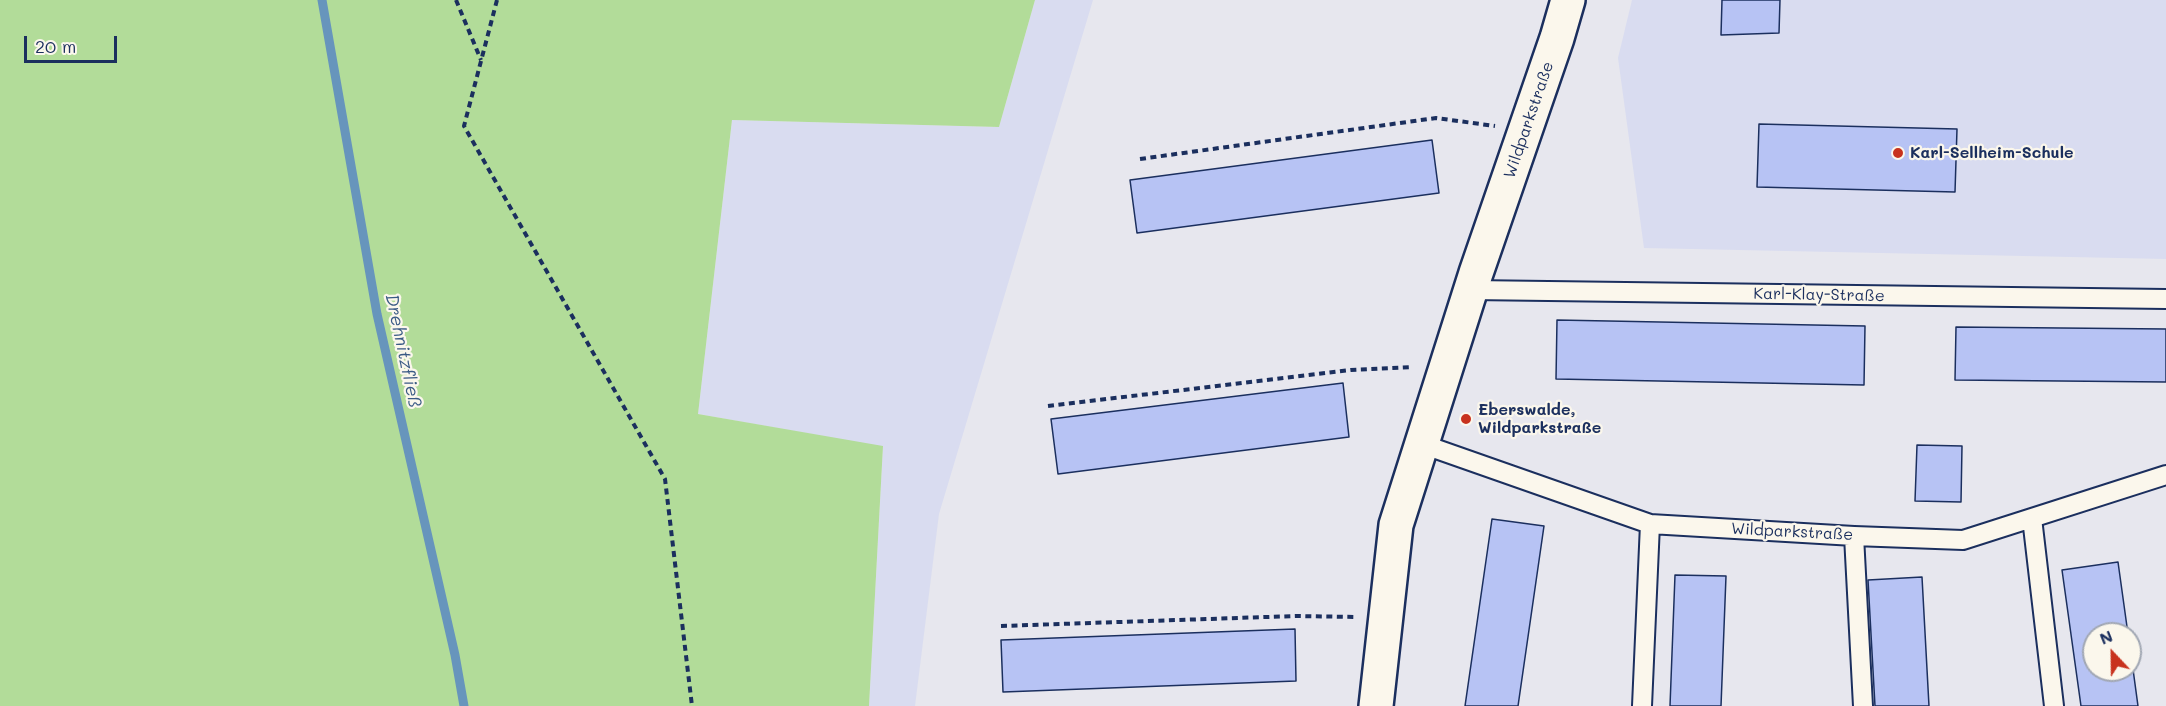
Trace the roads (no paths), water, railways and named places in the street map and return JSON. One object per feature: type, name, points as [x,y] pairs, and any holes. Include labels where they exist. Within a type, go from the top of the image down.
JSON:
[{"type":"street","name":"Wildparkstraße","points":[[1376,706],[1396,525],[1471,290],[1568,0]]},
{"type":"lane","name":"Karl-Klay-Straße","points":[[1471,290],[2166,299]]},
{"type":"lane","name":"Wildparkstraße","points":[[1422,444],[1650,524],[1854,536],[1963,540],[2166,475]]},
{"type":"lane","points":[[2032,518],[2054,706]]},
{"type":"lane","points":[[1642,706],[1650,524]]},
{"type":"lane","points":[[1854,536],[1863,706]]},
{"type":"waterway","name":"Drehnitzfließ","points":[[322,0],[377,314],[455,655],[464,706]]},
{"type":"place","name":"Karl-Sellheim-Schule","points":[[1898,153]]},
{"type":"place","name":"Eberswalde, Wildparkstraße","points":[[1466,419]]}]
